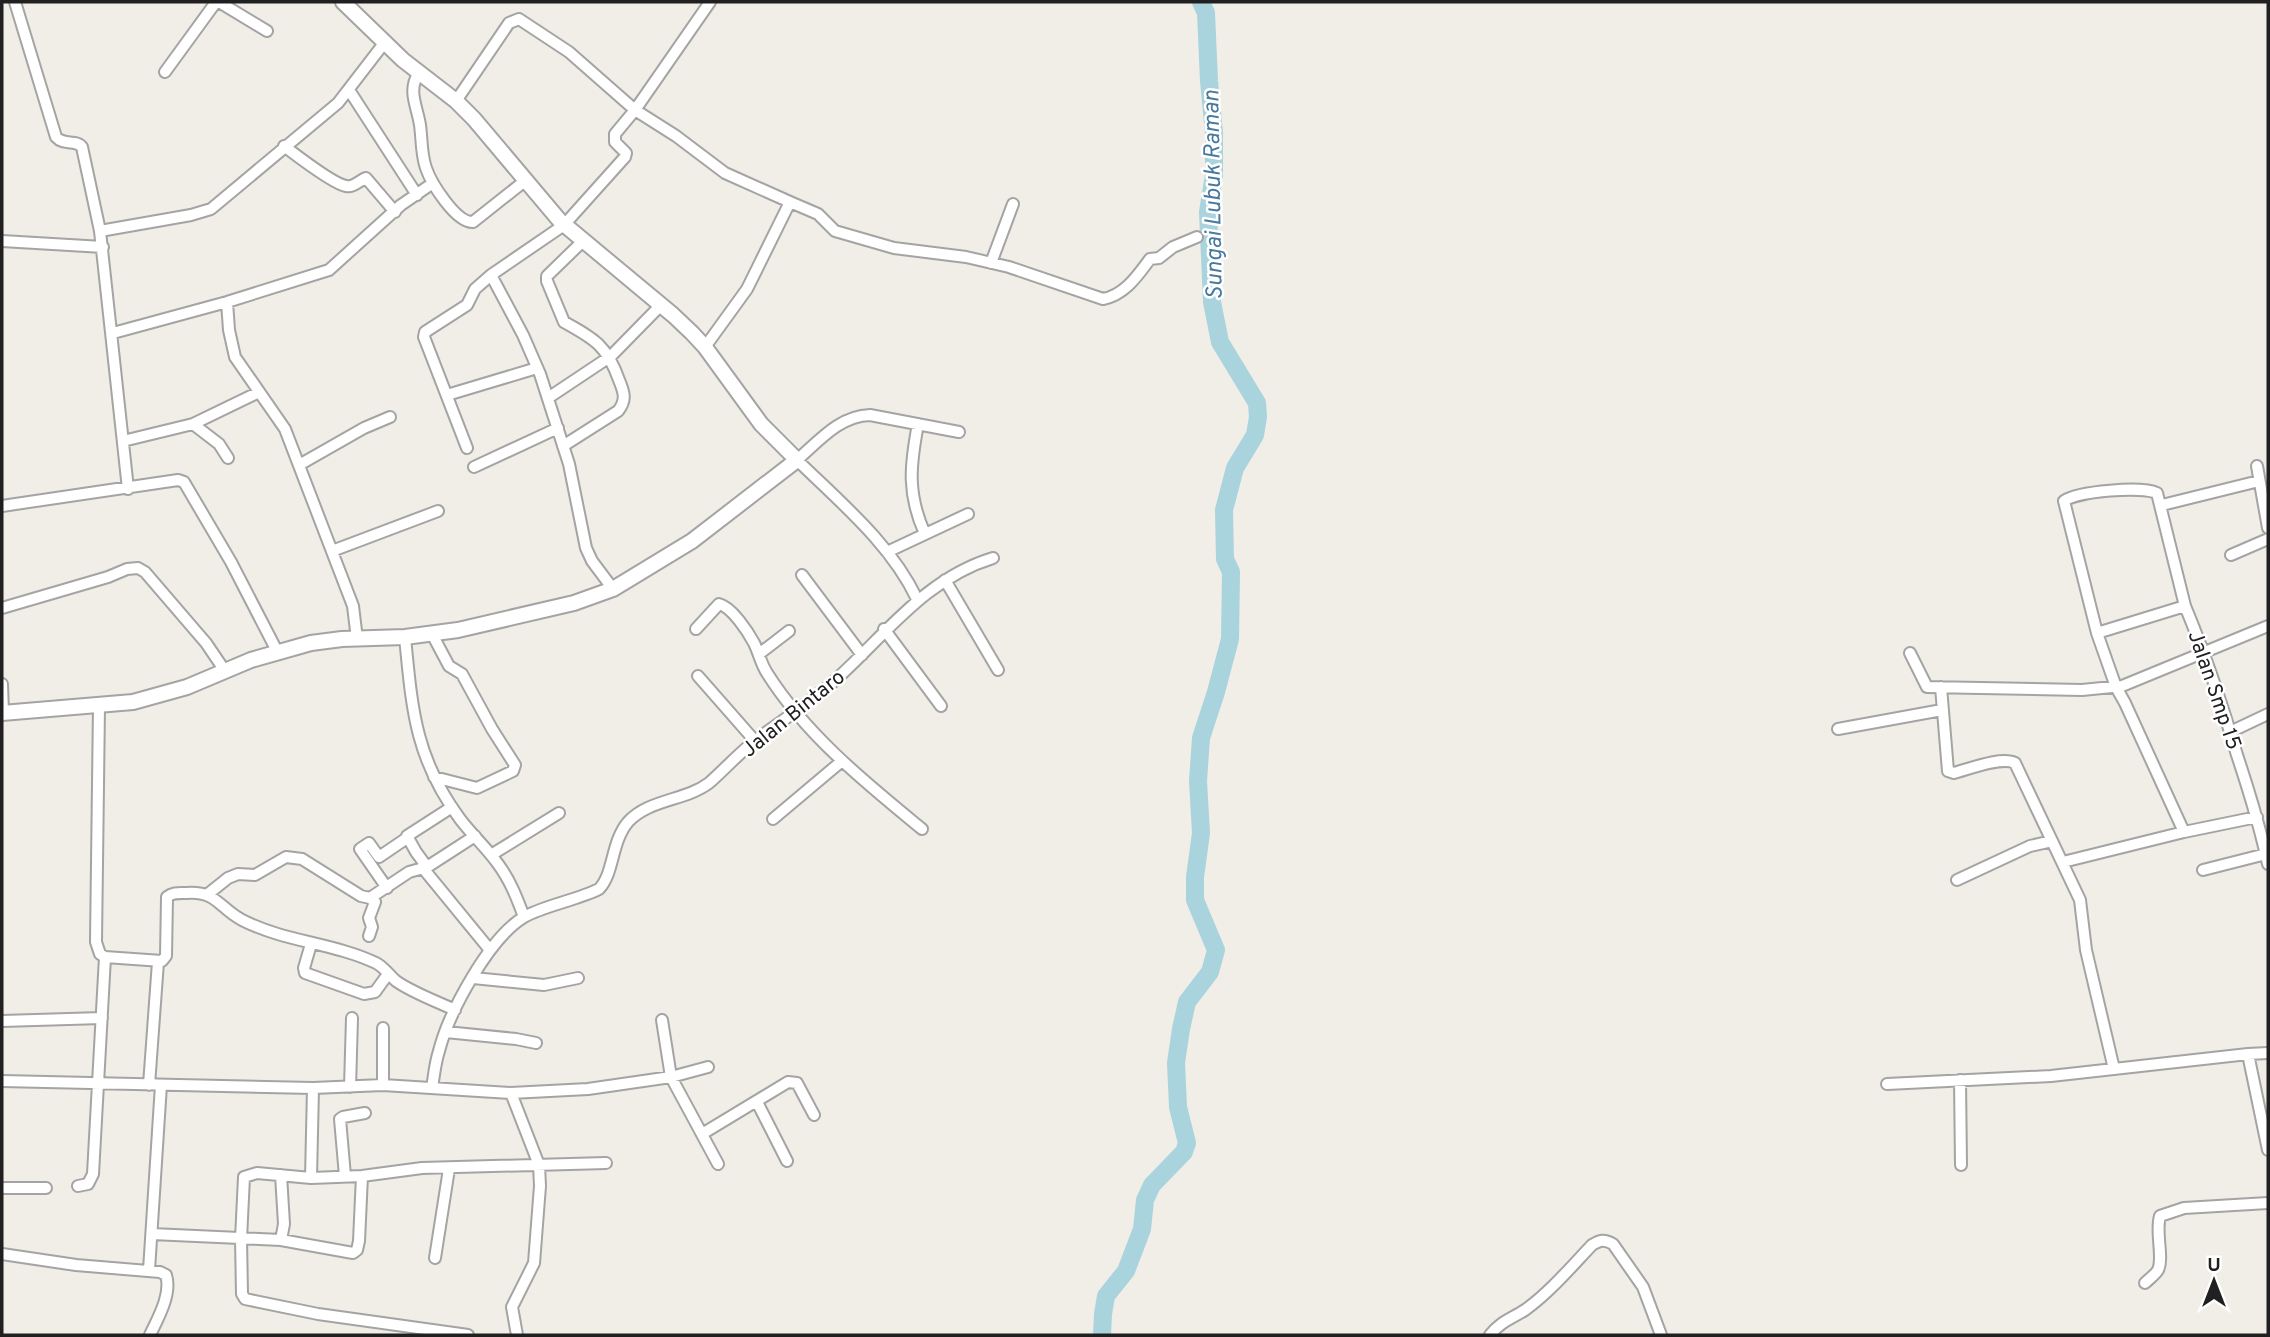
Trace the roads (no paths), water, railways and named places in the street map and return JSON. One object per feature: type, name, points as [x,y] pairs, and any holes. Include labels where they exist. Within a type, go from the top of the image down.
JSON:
[{"type":"street","points":[[15,2],[56,137],[61,142],[77,143],[82,147],[103,247],[128,489]]},
{"type":"street","points":[[165,72],[217,2],[267,31]]},
{"type":"street","points":[[345,2],[419,73],[456,101],[489,135],[564,225],[661,305],[705,346],[761,424],[887,552],[909,582],[917,599]]},
{"type":"street","points":[[467,447],[424,334],[467,305],[475,289],[491,275],[564,225],[625,157],[626,153],[615,142],[614,136],[710,2]]},
{"type":"street","points":[[456,101],[509,23],[516,19],[569,52],[635,110],[676,136],[725,173],[822,217],[835,231],[908,251],[954,255],[991,263],[1103,299],[1114,297],[1136,279],[1150,259],[1159,258],[1172,247],[1197,237]]},
{"type":"street","points":[[100,230],[191,215],[211,209],[338,103],[385,42]]},
{"type":"street","points":[[419,73],[412,83],[426,170],[454,212],[470,223],[477,220],[526,180]]},
{"type":"street","points":[[349,90],[417,195]]},
{"type":"street","points":[[284,146],[308,165],[343,185],[352,186],[366,178],[395,212]]},
{"type":"street","points":[[113,332],[228,302],[329,271],[395,212],[433,183]]},
{"type":"street","points":[[705,346],[747,289],[790,202]]},
{"type":"street","points":[[991,263],[1013,204]]},
{"type":"street","points":[[2,241],[103,247]]},
{"type":"street","points":[[563,446],[622,406],[623,392],[611,356],[578,328],[564,322],[547,281],[547,276],[583,241]]},
{"type":"street","points":[[491,275],[523,335],[548,398],[563,446],[586,548],[592,561],[614,589]]},
{"type":"street","points":[[228,302],[229,330],[235,357],[285,429],[353,606],[357,639]]},
{"type":"street","points":[[548,398],[611,356],[661,305]]},
{"type":"street","points":[[447,395],[537,368]]},
{"type":"street","points":[[122,441],[193,424],[259,393]]},
{"type":"street","points":[[2,684],[2,713],[99,706],[154,697],[311,643],[432,634],[574,603],[614,589],[692,541],[851,417],[870,415],[959,432]]},
{"type":"street","points":[[299,465],[390,417]]},
{"type":"street","points":[[193,424],[219,444],[228,458]]},
{"type":"street","points":[[918,424],[911,463],[911,483],[916,510],[925,534]]},
{"type":"street","points":[[474,467],[558,428]]},
{"type":"street","points":[[2257,466],[2268,526]]},
{"type":"street","points":[[2,506],[184,481],[231,562],[278,653]]},
{"type":"street","points":[[2162,505],[2259,481]]},
{"type":"street","points":[[2184,832],[2126,703],[2116,687],[2097,633],[2064,501],[2080,495],[2147,490],[2157,493],[2185,606]]},
{"type":"street","points":[[332,551],[438,511]]},
{"type":"street","points":[[887,552],[968,514]]},
{"type":"street","points":[[2231,555],[2268,539]]},
{"type":"street","name":"Jalan Bintaro","points":[[524,917],[599,889],[604,883],[616,843],[629,821],[653,805],[707,784],[755,741],[797,712],[862,655],[884,629],[908,611],[917,599],[961,570],[993,558]]},
{"type":"street","points":[[2,608],[127,569],[138,568],[145,572],[206,643],[225,671]]},
{"type":"street","points":[[802,575],[862,655]]},
{"type":"street","points":[[944,580],[998,670]]},
{"type":"street","points":[[696,629],[715,607],[723,605],[754,642],[767,674],[797,712],[842,761],[922,829]]},
{"type":"street","name":"Jalan Smp 15","points":[[2097,633],[2185,606],[2204,653],[2266,851]]},
{"type":"street","points":[[1910,653],[1927,687],[2082,690],[2116,687],[2268,626]]},
{"type":"street","points":[[884,629],[941,706]]},
{"type":"street","points":[[759,654],[789,631]]},
{"type":"street","points":[[432,634],[449,666],[462,674],[515,765],[513,771],[477,788],[434,777]]},
{"type":"street","points":[[405,637],[414,723],[434,777],[452,807],[491,855],[516,893],[524,917],[490,950],[455,1010],[439,1051],[432,1088]]},
{"type":"street","points":[[698,676],[755,741]]},
{"type":"street","points":[[1941,687],[1948,771],[1954,773],[2012,761],[2063,862],[2080,900],[2086,950],[2114,1069]]},
{"type":"street","points":[[99,706],[96,942],[100,954],[105,957],[158,962],[166,956],[167,897],[172,893],[197,892],[208,894],[228,912],[244,921],[287,938],[355,954],[380,965],[403,985],[455,1010]]},
{"type":"street","points":[[1838,729],[1942,710]]},
{"type":"street","points":[[2230,732],[2268,714]]},
{"type":"street","points":[[773,819],[842,761]]},
{"type":"street","points":[[387,888],[360,849],[369,843],[379,857],[452,807]]},
{"type":"street","points":[[491,855],[559,813]]},
{"type":"street","points":[[2063,862],[2257,817]]},
{"type":"street","points":[[370,898],[409,872],[425,867],[475,836]]},
{"type":"street","points":[[407,838],[425,867],[490,950]]},
{"type":"street","points":[[1957,880],[2030,846],[2052,841]]},
{"type":"street","points":[[2203,870],[2266,851]]},
{"type":"street","points":[[208,894],[228,878],[238,874],[255,875],[291,856],[302,859],[375,902],[369,918],[372,927],[369,936]]},
{"type":"street","points":[[311,944],[303,968],[305,973],[364,994],[375,992],[388,974]]},
{"type":"street","points":[[78,1186],[88,1184],[93,1174],[105,957]]},
{"type":"street","points":[[149,1085],[158,962]]},
{"type":"street","points":[[473,978],[544,985],[578,978]]},
{"type":"street","points":[[2,1021],[102,1018]]},
{"type":"street","points":[[350,1087],[352,1018]]},
{"type":"street","points":[[662,1020],[671,1077],[718,1164]]},
{"type":"street","points":[[383,1028],[383,1085]]},
{"type":"street","points":[[446,1032],[536,1043]]},
{"type":"street","points":[[1887,1084],[2051,1076],[2268,1053]]},
{"type":"street","points":[[2248,1054],[2268,1150]]},
{"type":"street","points":[[2,1082],[313,1088],[383,1085],[511,1093],[589,1089],[671,1077],[708,1067]]},
{"type":"street","points":[[1960,1080],[1961,1165]]},
{"type":"street","points":[[702,1134],[788,1082],[794,1082],[814,1115]]},
{"type":"street","points":[[149,1270],[162,1085]]},
{"type":"street","points":[[311,1178],[313,1088]]},
{"type":"street","points":[[511,1093],[539,1166],[534,1263],[512,1307],[517,1335]]},
{"type":"street","points":[[757,1102],[787,1161]]},
{"type":"street","points":[[345,1176],[340,1119],[343,1116],[365,1113]]},
{"type":"street","points":[[468,1335],[318,1314],[245,1299],[242,1294],[241,1239],[244,1177],[257,1172],[311,1178],[362,1176],[422,1168],[606,1163]]},
{"type":"street","points":[[435,1258],[449,1169]]},
{"type":"street","points":[[281,1175],[284,1224],[281,1240]]},
{"type":"street","points":[[152,1234],[281,1240],[355,1252],[359,1241],[362,1176]]},
{"type":"street","points":[[2,1188],[46,1188]]},
{"type":"street","points":[[2145,1283],[2159,1267],[2157,1230],[2160,1216],[2184,1209],[2268,1203]]},
{"type":"street","points":[[1490,1335],[1502,1321],[1524,1310],[1549,1288],[1592,1245],[1599,1240],[1606,1240],[1613,1244],[1643,1287],[1661,1335]]},
{"type":"street","points":[[2,1254],[76,1265],[149,1270],[166,1275],[166,1293],[150,1335]]},
{"type":"waterway","name":"Sungai Lubuk Raman","points":[[1102,1335],[1106,1296],[1126,1271],[1142,1229],[1145,1200],[1152,1185],[1184,1152],[1187,1143],[1178,1107],[1176,1063],[1181,1029],[1187,1002],[1210,972],[1216,950],[1195,900],[1201,833],[1198,781],[1201,738],[1230,639],[1231,572],[1225,559],[1224,510],[1235,468],[1255,435],[1258,417],[1257,403],[1220,342],[1212,302],[1208,212],[1214,175],[1214,133],[1206,13],[1201,2]]}]
